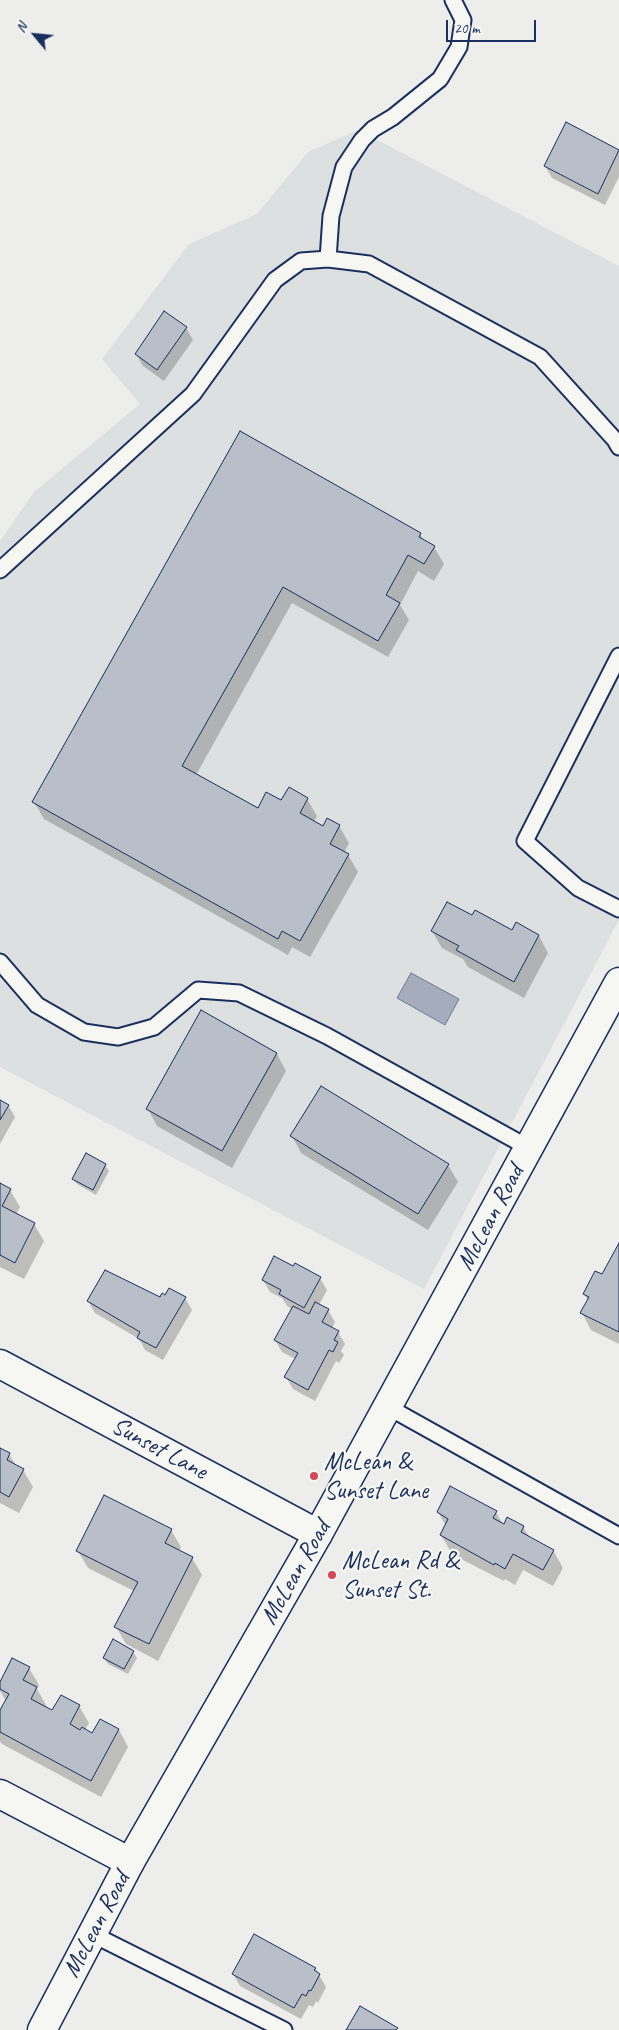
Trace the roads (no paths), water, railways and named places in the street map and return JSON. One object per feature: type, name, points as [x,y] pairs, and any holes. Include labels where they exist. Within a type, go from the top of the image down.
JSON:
[{"type":"street","name":"McLean Road","points":[[42,2030],[130,1862],[318,1534],[619,982]]},
{"type":"street","name":"Sunset Lane","points":[[0,1364],[318,1534]]},
{"type":"street","points":[[0,1794],[130,1862]]},
{"type":"lane","points":[[328,259],[331,216],[344,167],[362,140],[373,129],[393,116],[440,79],[459,47],[463,20],[453,0]]},
{"type":"lane","points":[[0,570],[193,394],[274,280],[300,261],[328,259],[369,264],[540,357],[615,440],[619,448]]},
{"type":"lane","points":[[619,656],[524,841],[578,888],[619,909]]},
{"type":"lane","points":[[0,962],[37,1005],[84,1032],[118,1037],[154,1028],[198,990],[239,992],[327,1036],[528,1148]]},
{"type":"lane","points":[[388,1407],[619,1536]]},
{"type":"lane","points":[[92,1934],[284,2030]]},
{"type":"water","points":[[411,973],[459,999],[445,1025],[397,998]]},
{"type":"place","name":"McLean & Sunset Lane","points":[[314,1476]]},
{"type":"place","name":"McLean Rd & Sunset St.","points":[[332,1575]]}]
